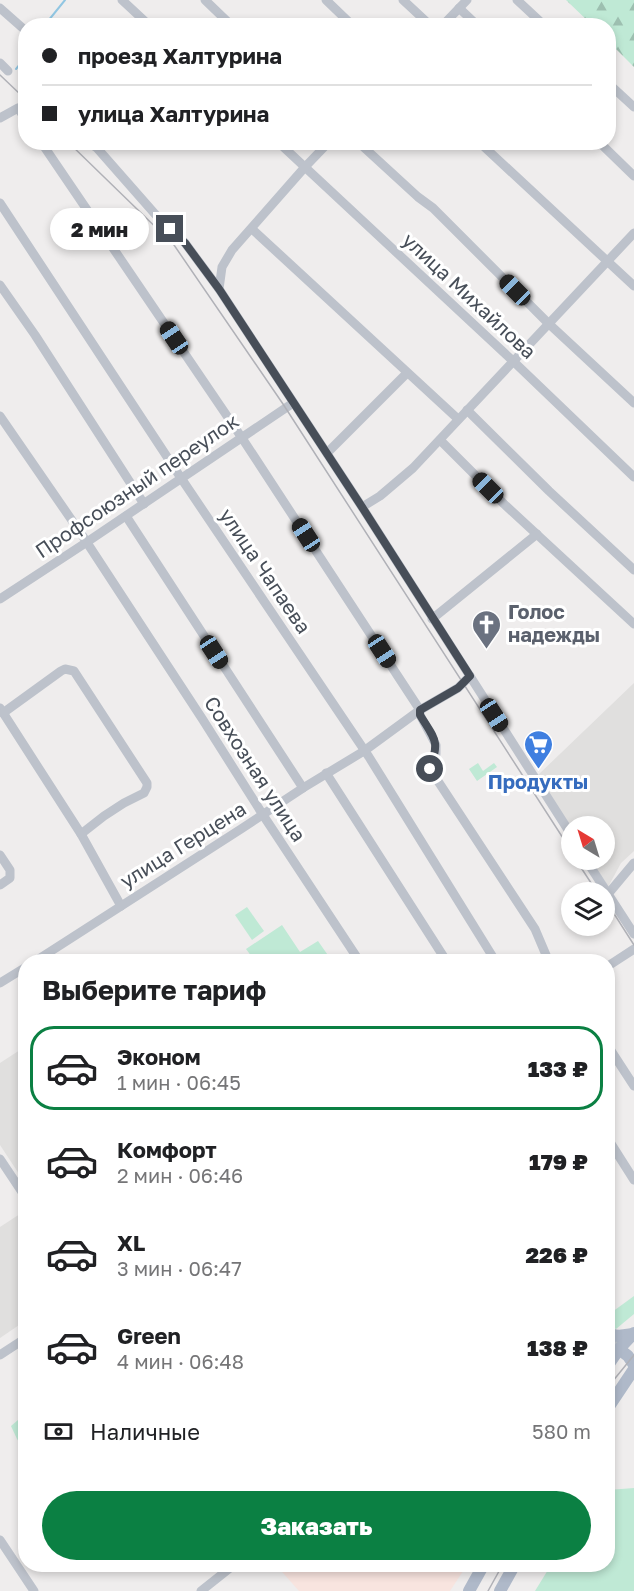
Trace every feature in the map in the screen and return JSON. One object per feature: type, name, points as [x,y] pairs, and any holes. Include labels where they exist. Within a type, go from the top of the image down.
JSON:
[{"type":"main road","points":[[615,1335],[634,1334]]},
{"type":"main road","points":[[615,1355],[634,1334]]},
{"type":"main road","points":[[615,1397],[634,1367],[628,1356],[619,1349]]},
{"type":"main road","points":[[469,1591],[480,1572]]},
{"type":"main road","points":[[500,1591],[511,1572]]},
{"type":"street","points":[[122,0],[141,18]]},
{"type":"street","points":[[205,0],[224,18]]},
{"type":"street","points":[[326,0],[345,18]]},
{"type":"street","points":[[403,0],[422,18]]},
{"type":"street","points":[[450,18],[467,0]]},
{"type":"street","points":[[517,0],[536,18]]},
{"type":"street","points":[[0,8],[18,24]]},
{"type":"street","points":[[459,8],[470,18]]},
{"type":"street","points":[[0,63],[8,71]]},
{"type":"street","points":[[616,90],[634,107]]},
{"type":"street","points":[[0,118],[18,108]]},
{"type":"street","points":[[46,150],[242,438],[420,710],[420,715],[436,745],[436,754],[430,769],[535,929],[546,954]]},
{"type":"street","points":[[99,150],[155,214],[185,243],[219,289],[362,507],[561,819]]},
{"type":"street","name":"улица Михайлова","points":[[287,150],[634,477]]},
{"type":"street","points":[[219,289],[222,267],[232,250],[321,150]]},
{"type":"street","points":[[367,150],[433,208],[548,323],[634,403]]},
{"type":"street","points":[[488,150],[634,286]]},
{"type":"street","points":[[607,150],[634,176]]},
{"type":"street","name":"улица Чапаева","points":[[0,203],[364,751],[491,954]]},
{"type":"street","points":[[252,229],[458,419]]},
{"type":"street","points":[[362,507],[380,496],[413,468],[634,233]]},
{"type":"street","points":[[0,285],[41,344],[144,504]]},
{"type":"street","points":[[327,453],[407,373]]},
{"type":"street","name":"Профсоюзный переулок","points":[[0,599],[293,403]]},
{"type":"street","points":[[467,410],[634,570]]},
{"type":"street","name":"Совхозная улица","points":[[0,416],[87,542],[355,954]]},
{"type":"street","points":[[440,440],[504,504],[634,624]]},
{"type":"street","points":[[126,516],[303,788]]},
{"type":"street","points":[[432,619],[537,534]]},
{"type":"street","points":[[81,834],[124,803],[144,794],[147,783],[74,671],[65,669],[2,710],[81,834],[121,906]]},
{"type":"street","name":"улица Герцена","points":[[46,954],[326,773],[364,751],[420,710],[458,688],[470,676]]},
{"type":"street","points":[[326,773],[442,954]]},
{"type":"street","points":[[0,855],[10,870],[10,878],[0,885]]},
{"type":"street","points":[[615,886],[634,863]]},
{"type":"street","points":[[615,905],[634,934]]},
{"type":"street","points":[[615,961],[634,949]]},
{"type":"street","points":[[0,983],[18,972]]},
{"type":"street","points":[[615,1057],[634,1086]]},
{"type":"street","points":[[615,1149],[634,1180]]},
{"type":"street","points":[[0,1159],[18,1187]]},
{"type":"street","points":[[0,1355],[18,1343]]},
{"type":"street","points":[[615,1346],[619,1349]]},
{"type":"street","points":[[0,1540],[18,1567]]},
{"type":"street","points":[[21,1572],[34,1591]]},
{"type":"street","points":[[201,1591],[225,1572]]},
{"type":"shaded area","points":[[634,683],[634,851],[621,863],[611,882],[605,882],[597,870],[615,870],[615,816],[562,816],[537,776]]},
{"type":"shaded area","points":[[18,1051],[18,1172],[0,1145],[0,1063]]},
{"type":"shaded area","points":[[18,1215],[18,1326],[0,1338],[0,1227]]},
{"type":"shaded area","points":[[282,1572],[462,1572],[450,1591],[299,1591]]},
{"type":"green space","points":[[566,0],[634,0],[634,67],[616,49],[616,18],[585,18]]},
{"type":"green space","points":[[478,763],[483,771],[494,763],[497,767],[477,781],[469,769]]},
{"type":"green space","points":[[247,907],[264,931],[252,940],[235,915]]},
{"type":"green space","points":[[282,925],[300,952],[318,941],[327,954],[250,954],[246,949]]},
{"type":"green space","points":[[634,1296],[634,1314],[616,1329],[615,1310]]},
{"type":"green space","points":[[18,1420],[18,1440],[17,1439],[11,1426]]},
{"type":"green space","points":[[634,1488],[634,1591],[535,1591],[547,1572],[615,1572],[615,1489]]},
{"type":"waterway","points":[[50,18],[65,0]]},
{"type":"tram line","points":[[0,75],[18,92]]},
{"type":"tram line","points":[[76,150],[174,245],[283,404],[561,835]]},
{"type":"tram line","points":[[583,870],[590,882]]},
{"type":"tram line","points":[[615,915],[634,945]]},
{"type":"tram line","points":[[615,1378],[634,1355]]},
{"type":"tram line","points":[[488,1591],[499,1572]]},
{"type":"place","name":"Голос надежды","points":[[487,650]]},
{"type":"place","name":"Продукты","points":[[538,770]]},
{"type":"route","points":[[170,229],[185,243],[219,289],[470,676],[458,688],[420,710],[420,715],[436,745],[436,754],[430,769]]}]
